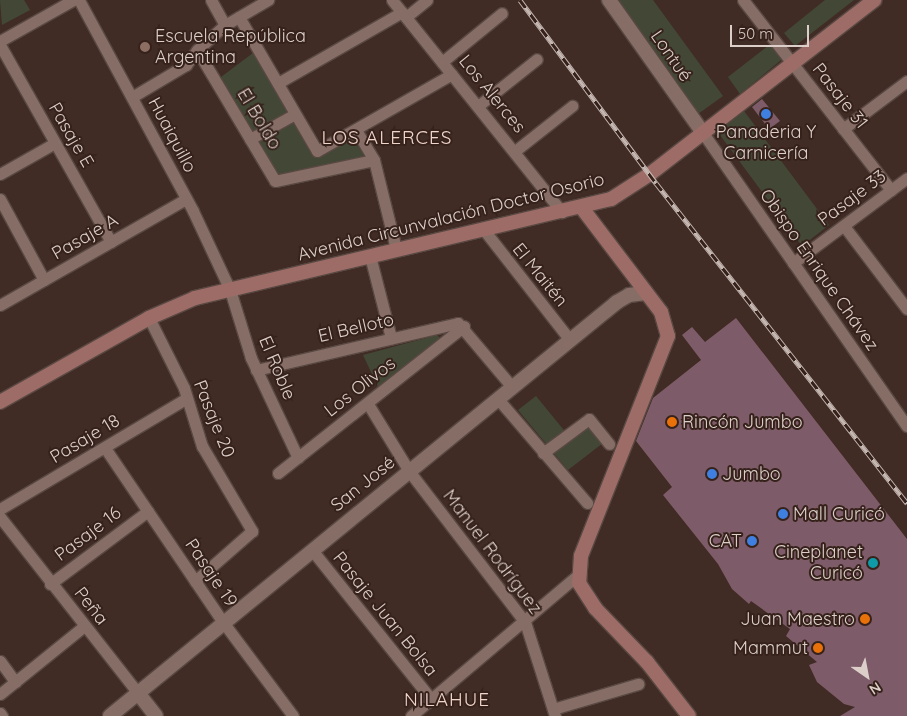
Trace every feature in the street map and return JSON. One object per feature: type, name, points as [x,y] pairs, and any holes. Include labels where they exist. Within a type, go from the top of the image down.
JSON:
[{"type":"main road","name":"Avenida Circunvalación Doctor Osorio","points":[[0,402],[149,318],[182,303],[396,249],[611,200],[703,133],[874,0]]},
{"type":"main road","points":[[608,238],[603,216],[611,200]]},
{"type":"main road","points":[[582,208],[608,238],[665,319],[667,342],[581,556],[578,575],[583,591],[595,608],[635,649],[689,716]]},
{"type":"street","points":[[0,41],[73,0]]},
{"type":"street","name":"Huaiquillo","points":[[79,0],[186,199],[230,290]]},
{"type":"street","points":[[211,0],[225,25]]},
{"type":"street","points":[[132,97],[186,65],[197,50],[225,25],[268,0]]},
{"type":"street","name":"Los Alerces","points":[[392,0],[562,212]]},
{"type":"street","points":[[278,83],[404,15],[427,0]]},
{"type":"street","name":"Lontué","points":[[609,0],[703,133]]},
{"type":"street","name":"Pasaje 31","points":[[743,0],[891,190]]},
{"type":"street","points":[[442,62],[502,14]]},
{"type":"street","points":[[240,17],[317,151],[452,74]]},
{"type":"street","name":"Pasaje E","points":[[0,45],[111,242]]},
{"type":"street","name":"El Boldo","points":[[197,50],[275,181],[374,160]]},
{"type":"street","points":[[478,106],[536,59]]},
{"type":"street","points":[[844,129],[907,80]]},
{"type":"street","points":[[515,151],[572,106]]},
{"type":"street","points":[[250,139],[295,114]]},
{"type":"street","points":[[356,130],[374,160],[396,249]]},
{"type":"street","name":"Obispo Enrique Chávez","points":[[703,133],[907,426]]},
{"type":"street","points":[[0,174],[56,143]]},
{"type":"street","name":"Pasaje 33","points":[[793,263],[891,190],[906,182]]},
{"type":"street","points":[[0,199],[44,280]]},
{"type":"street","name":"Pasaje A","points":[[0,305],[186,199]]},
{"type":"street","points":[[844,226],[907,309]]},
{"type":"street","name":"El Maitén","points":[[484,230],[570,340]]},
{"type":"street","points":[[370,256],[391,338]]},
{"type":"street","name":"El Roble","points":[[230,290],[256,370],[298,458]]},
{"type":"street","name":"San José","points":[[110,716],[617,302],[629,295],[646,293]]},
{"type":"street","name":"Pasaje 20","points":[[149,318],[186,398],[207,455],[252,531],[195,581]]},
{"type":"street","name":"El Belloto","points":[[256,370],[458,323],[464,326]]},
{"type":"street","points":[[464,326],[512,387]]},
{"type":"street","name":"Los Olivos","points":[[278,474],[464,326]]},
{"type":"street","name":"Pasaje 18","points":[[0,509],[186,398]]},
{"type":"street","points":[[498,399],[587,503]]},
{"type":"street","name":"Manuel Rodríguez","points":[[368,404],[409,471],[525,622],[554,713]]},
{"type":"street","points":[[543,452],[589,419],[608,444]]},
{"type":"street","name":"Pasaje 19","points":[[105,448],[223,622],[293,716]]},
{"type":"street","name":"Pasaje 16","points":[[50,584],[148,512]]},
{"type":"street","name":"Peña","points":[[0,517],[83,627],[156,716]]},
{"type":"street","name":"Pasaje Juan Bolsa","points":[[312,550],[431,699]]},
{"type":"street","points":[[411,716],[525,622],[578,575]]},
{"type":"street","points":[[0,694],[83,627]]},
{"type":"street","points":[[0,661],[15,682]]},
{"type":"street","points":[[554,713],[638,684]]},
{"type":"green space","points":[[0,0],[24,0],[30,10],[2,25]]},
{"type":"green space","points":[[618,0],[653,0],[723,96],[698,114]]},
{"type":"green space","points":[[825,0],[854,0],[795,46],[784,33]]},
{"type":"green space","points":[[773,42],[786,56],[740,94],[728,77]]},
{"type":"green space","points":[[253,53],[312,155],[352,138],[366,158],[278,177],[221,77]]},
{"type":"green space","points":[[744,111],[829,225],[802,246],[717,131]]},
{"type":"green space","points":[[437,335],[441,339],[378,387],[363,355]]},
{"type":"green space","points":[[536,396],[567,434],[585,421],[603,443],[568,470],[518,410]]},
{"type":"building","name":"Panaderia Y Carnicería","points":[[762,99],[780,121],[769,129],[752,107]]},
{"type":"building","name":"Mall Curicó","points":[[736,318],[907,539],[907,716],[840,716],[855,707],[844,704],[817,682],[809,665],[817,662],[786,636],[790,629],[751,601],[749,604],[732,589],[718,564],[663,495],[672,487],[636,441],[653,398],[701,360],[682,335],[692,327],[705,342]]},
{"type":"railway","points":[[520,0],[656,183],[907,503]]},
{"type":"place","name":"Escuela República Argentina","points":[[145,47]]},
{"type":"place","name":"Panaderia Y Carnicería","points":[[766,114]]},
{"type":"place","name":"Rincón Jumbo","points":[[672,422]]},
{"type":"place","name":"Jumbo","points":[[712,474]]},
{"type":"place","name":"Mall Curicó","points":[[783,514]]},
{"type":"place","name":"CAT","points":[[752,541]]},
{"type":"place","name":"Cineplanet Curicó","points":[[873,563]]},
{"type":"place","name":"Juan Maestro","points":[[865,619]]},
{"type":"place","name":"Mammut","points":[[818,648]]},
{"type":"district","name":"LOS ALERCES","points":[[387,138]]},
{"type":"district","name":"NILAHUE","points":[[447,700]]}]
